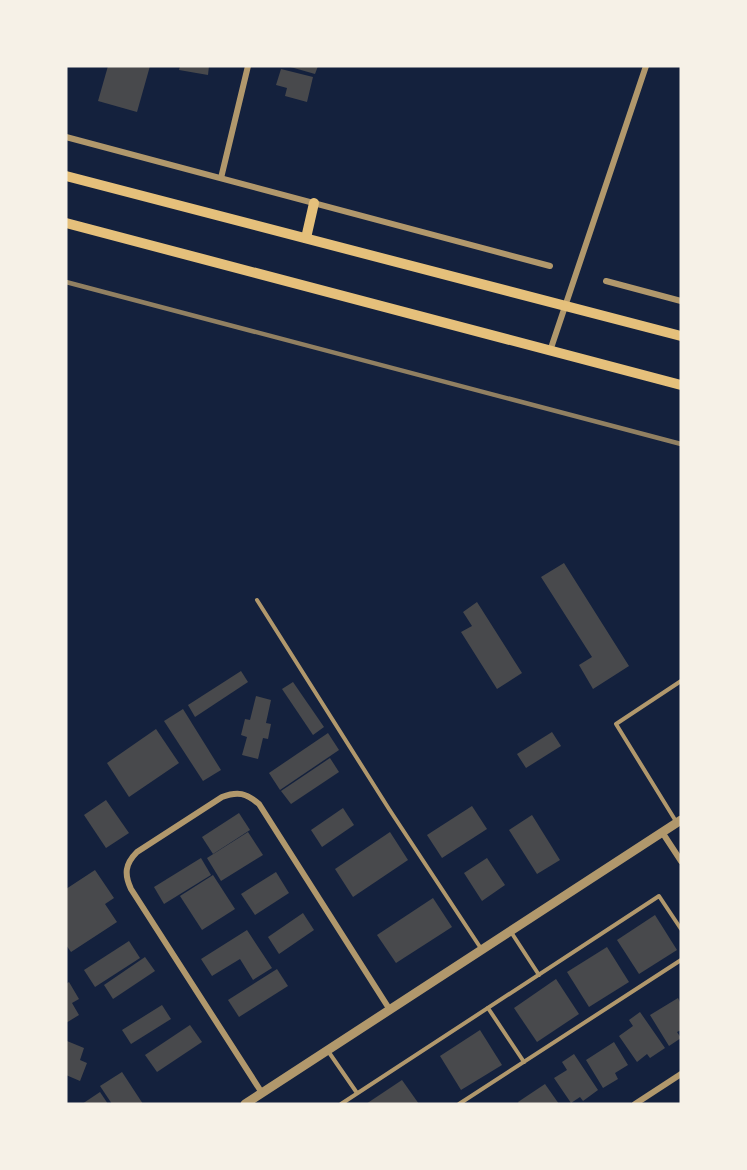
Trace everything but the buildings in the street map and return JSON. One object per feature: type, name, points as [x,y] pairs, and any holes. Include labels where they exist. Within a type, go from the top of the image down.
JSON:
[{"type":"main road","points":[[66,176],[681,336]]},
{"type":"main road","points":[[306,238],[314,203]]},
{"type":"main road","points":[[66,223],[681,385]]},
{"type":"street","points":[[220,178],[248,66]]},
{"type":"street","points":[[550,351],[646,66]]},
{"type":"street","points":[[66,137],[550,266]]},
{"type":"street","points":[[606,281],[681,301]]},
{"type":"street","points":[[262,1093],[126,880],[126,870],[130,860],[137,852],[222,797],[232,793],[242,793],[251,797],[259,804],[390,1010]]},
{"type":"street","points":[[245,1104],[679,821]]},
{"type":"street","points":[[662,832],[681,861]]},
{"type":"street","points":[[635,1104],[681,1074]]},
{"type":"lane","points":[[257,600],[389,809],[482,950]]},
{"type":"lane","points":[[679,821],[616,724],[681,681]]},
{"type":"lane","points":[[341,1104],[659,896],[681,929]]},
{"type":"lane","points":[[510,931],[538,975]]},
{"type":"lane","points":[[459,1104],[681,960]]},
{"type":"lane","points":[[488,1008],[524,1062]]},
{"type":"lane","points":[[328,1050],[357,1094]]},
{"type":"railway","points":[[66,282],[681,444]]}]
